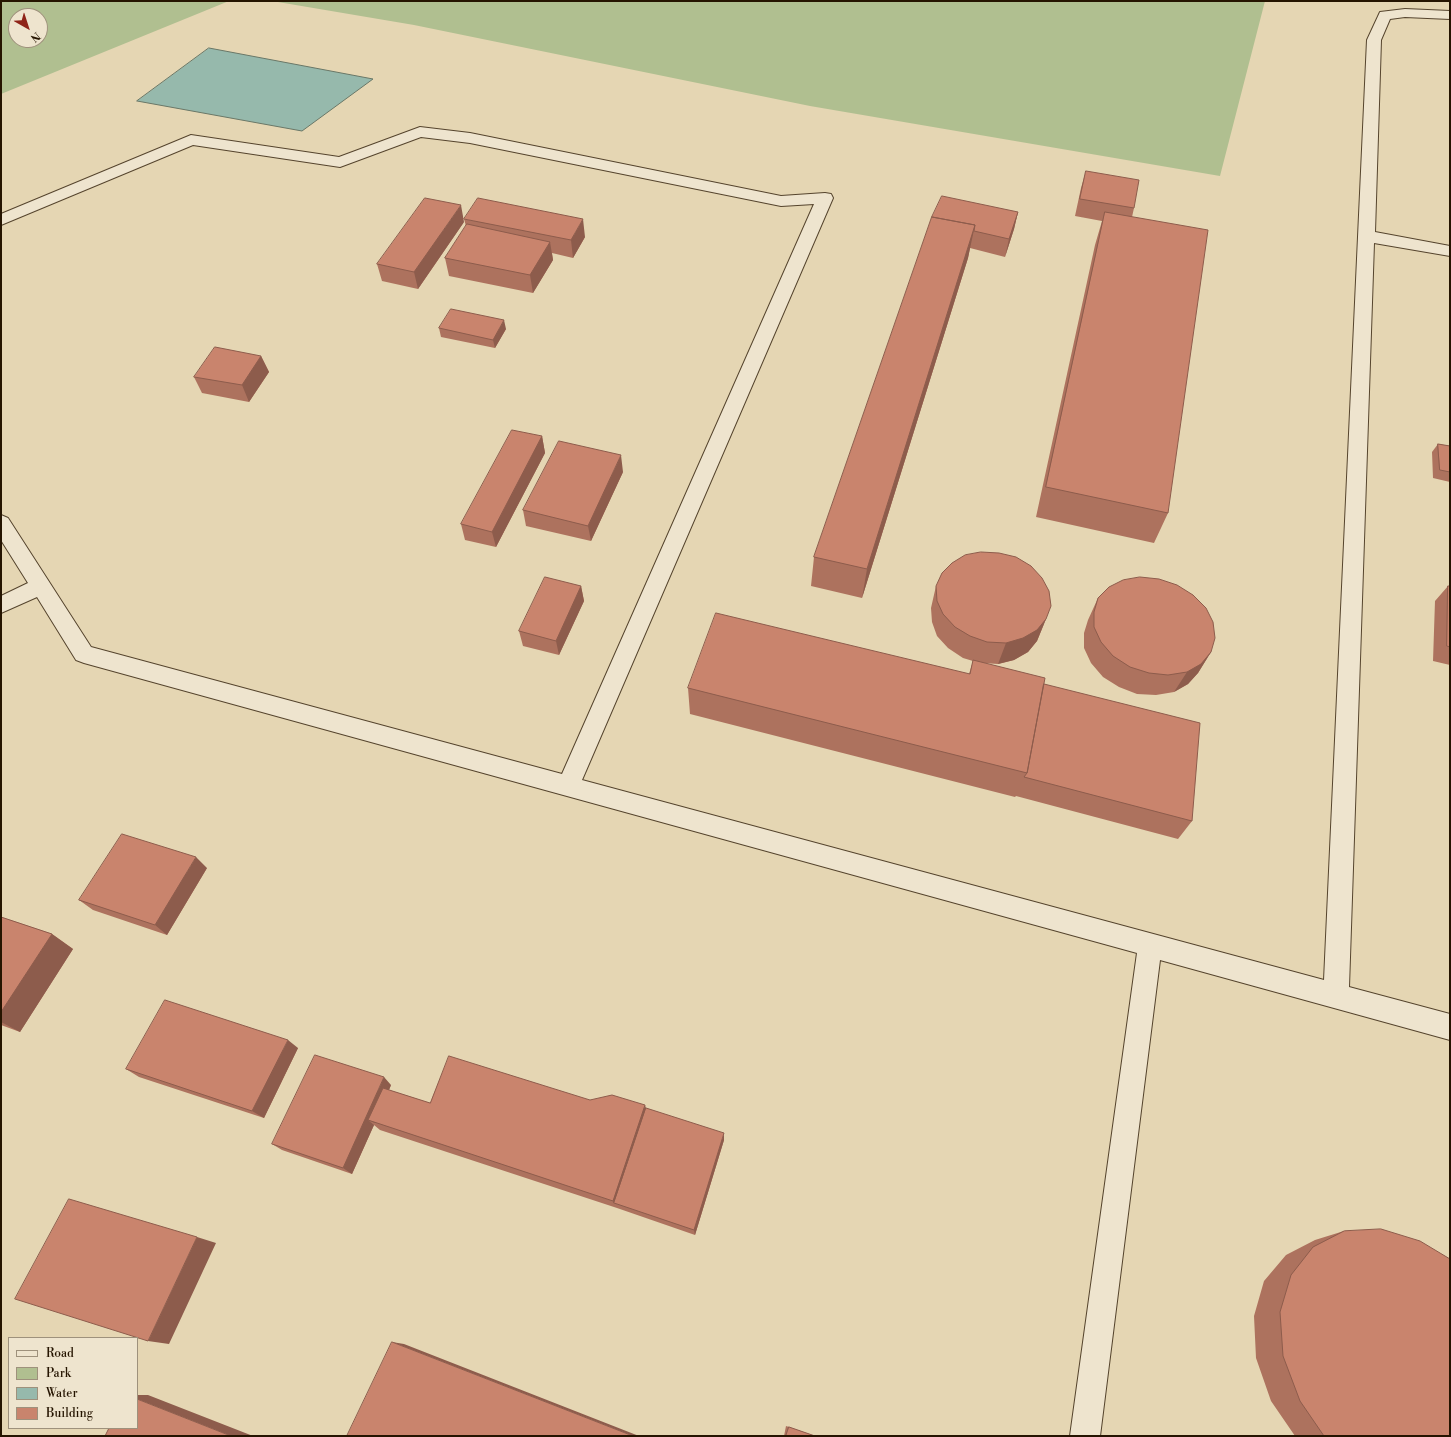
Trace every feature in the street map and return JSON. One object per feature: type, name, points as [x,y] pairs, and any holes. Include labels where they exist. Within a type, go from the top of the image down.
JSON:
[{"type":"street","points":[[1336,996],[1374,40],[1385,15],[1405,13],[1450,16]]},
{"type":"street","points":[[1,220],[191,140],[340,162],[420,132],[470,138],[781,201],[825,198],[568,786]]},
{"type":"street","points":[[1367,236],[1450,251]]},
{"type":"street","points":[[1,523],[84,654],[1450,1027]]},
{"type":"street","points":[[1,605],[40,586]]},
{"type":"street","points":[[1085,1436],[1150,945]]},
{"type":"green space","points":[[1,1],[229,1],[1,94]]},
{"type":"green space","points":[[272,1],[1265,1],[1220,176],[810,106],[414,25]]},
{"type":"water","points":[[209,48],[373,79],[302,131],[137,101]]},
{"type":"building","points":[[1086,171],[1139,180],[1134,208],[1080,199]]},
{"type":"building","points":[[942,196],[1018,212],[1009,239],[974,231],[975,225],[932,217]]},
{"type":"building","points":[[425,198],[461,205],[414,272],[377,264]]},
{"type":"building","points":[[478,198],[583,219],[571,240],[464,219]]},
{"type":"building","points":[[1105,212],[1208,230],[1168,513],[1046,487]]},
{"type":"building","points":[[932,217],[975,225],[867,569],[814,557]]},
{"type":"building","points":[[467,224],[550,242],[530,275],[445,258]]},
{"type":"building","points":[[451,309],[504,320],[493,340],[439,328]]},
{"type":"building","points":[[215,347],[261,356],[242,385],[194,377]]},
{"type":"building","points":[[512,430],[542,436],[492,532],[461,524]]},
{"type":"building","points":[[559,441],[621,455],[588,526],[523,510]]},
{"type":"building","points":[[1438,444],[1450,446],[1450,472],[1440,470]]},
{"type":"building","points":[[981,552],[999,553],[1016,557],[1031,566],[1042,578],[1049,591],[1051,606],[1046,619],[1037,630],[1023,638],[1006,643],[987,642],[970,636],[955,627],[943,614],[937,601],[936,586],[942,573],[952,563],[965,555]]},
{"type":"building","points":[[545,577],[581,586],[556,641],[519,631]]},
{"type":"building","points":[[1140,577],[1159,579],[1177,585],[1193,595],[1206,608],[1213,622],[1215,638],[1211,652],[1201,664],[1187,672],[1168,675],[1149,673],[1130,667],[1113,656],[1101,642],[1094,627],[1094,612],[1098,598],[1109,587],[1123,580]]},
{"type":"building","points":[[1448,586],[1450,586],[1450,647],[1447,646]]},
{"type":"building","points":[[716,613],[970,674],[973,660],[1045,678],[1027,773],[688,688]]},
{"type":"building","points":[[1044,684],[1200,723],[1192,821],[1024,777],[1027,773]]},
{"type":"building","points":[[122,834],[196,857],[155,925],[79,900]]},
{"type":"building","points":[[1,917],[52,934],[1,1012]]},
{"type":"building","points":[[165,1000],[288,1040],[252,1111],[126,1069]]},
{"type":"building","points":[[315,1055],[384,1077],[343,1168],[272,1144]]},
{"type":"building","points":[[449,1056],[590,1100],[612,1095],[645,1105],[613,1201],[368,1120],[383,1088],[430,1103]]},
{"type":"building","points":[[646,1108],[724,1133],[694,1230],[614,1203]]},
{"type":"building","points":[[69,1199],[197,1237],[148,1341],[15,1299]]},
{"type":"building","points":[[1381,1229],[1420,1241],[1450,1259],[1450,1436],[1324,1436],[1300,1401],[1283,1356],[1280,1312],[1291,1275],[1313,1247],[1344,1231]]},
{"type":"building","points":[[392,1342],[633,1436],[347,1436]]},
{"type":"building","points":[[138,1399],[231,1436],[105,1436],[108,1429],[138,1429]]},
{"type":"building","points":[[789,1427],[815,1436],[786,1436]]}]
